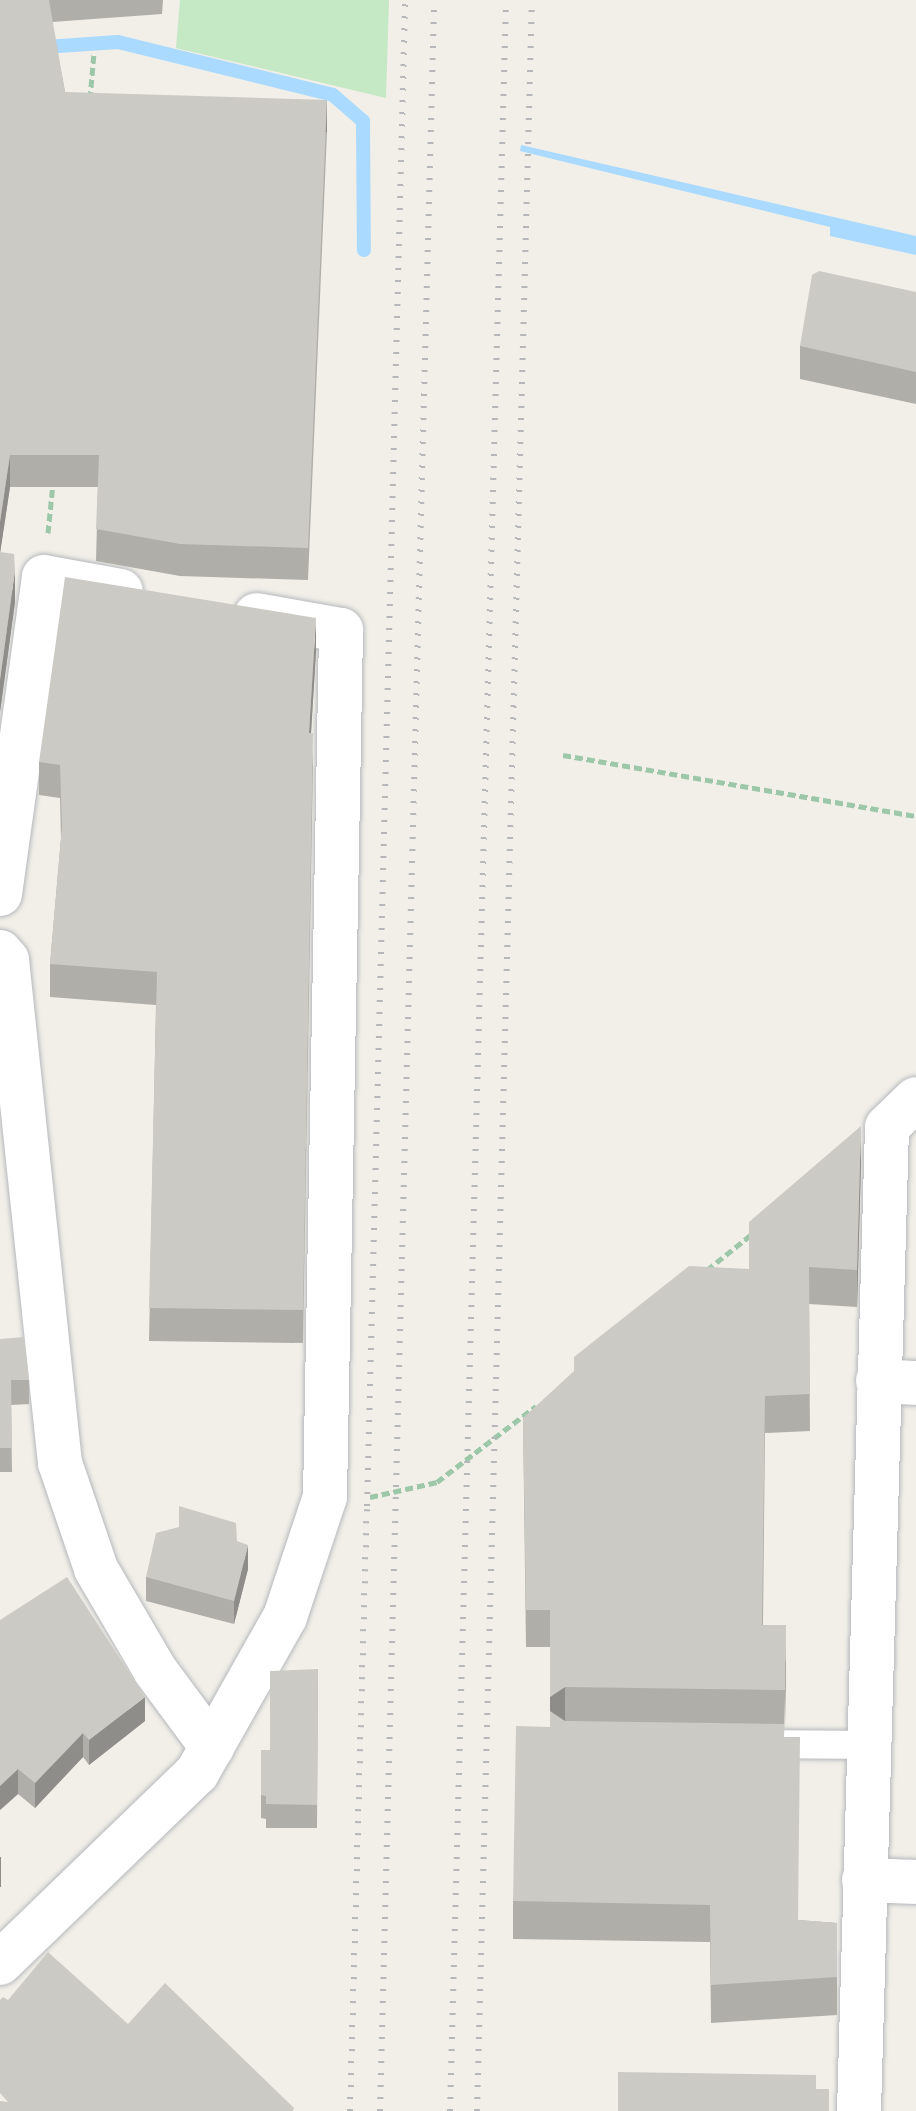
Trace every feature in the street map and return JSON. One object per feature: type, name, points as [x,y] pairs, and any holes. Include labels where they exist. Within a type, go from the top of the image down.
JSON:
[{"type":"street","points":[[0,894],[44,577],[169,599]]},
{"type":"street","points":[[0,1963],[197,1773],[285,1617],[325,1497],[341,630],[216,608]]},
{"type":"street","points":[[0,952],[8,974],[60,1463],[96,1569],[155,1670],[212,1747]]},
{"type":"street","points":[[859,2111],[866,1745],[897,1382],[887,1127],[916,1099]]},
{"type":"street","points":[[864,1880],[916,1882]]},
{"type":"lane","points":[[739,1743],[866,1745]]},
{"type":"path","points":[[88,116],[94,52]]},
{"type":"path","points":[[44,577],[55,466]]},
{"type":"path","points":[[563,755],[916,816]]},
{"type":"path","points":[[694,1281],[754,1232]]},
{"type":"path","points":[[325,1497],[394,1494],[437,1482],[549,1396]]},
{"type":"green space","points":[[180,0],[389,0],[386,98],[176,48]]},
{"type":"water","points":[[521,145],[916,236],[916,255],[830,236],[830,227],[520,151]]},
{"type":"building","points":[[0,0],[49,0],[65,92],[327,100],[308,548],[180,544],[96,529],[99,455],[10,455],[0,522]]},
{"type":"building","points":[[819,271],[916,292],[916,372],[800,346],[812,275]]},
{"type":"building","points":[[0,552],[14,554],[15,570],[0,680]]},
{"type":"building","points":[[65,577],[316,618],[309,733],[313,733],[303,1310],[149,1308],[157,972],[50,964],[62,827],[60,765],[39,762]]},
{"type":"building","points":[[861,1126],[857,1270],[809,1267],[810,1394],[765,1396],[762,1625],[786,1625],[785,1690],[565,1687],[550,1697],[550,1610],[526,1610],[523,1418],[574,1371],[574,1357],[689,1266],[749,1269],[749,1222]]},
{"type":"building","points":[[24,1337],[29,1380],[11,1380],[12,1448],[0,1448],[0,1339]]},
{"type":"building","points":[[179,1506],[236,1523],[237,1541],[248,1545],[234,1601],[146,1577],[156,1533],[179,1527]]},
{"type":"building","points":[[67,1577],[145,1697],[89,1740],[83,1733],[35,1783],[18,1769],[0,1786],[0,1620]]},
{"type":"building","points":[[318,1669],[317,1805],[266,1804],[266,1796],[261,1795],[261,1750],[270,1750],[270,1671]]},
{"type":"building","points":[[550,1711],[565,1721],[784,1724],[784,1737],[800,1737],[798,1920],[837,1923],[837,1977],[711,1985],[710,1905],[513,1901],[516,1726],[550,1727]]},
{"type":"building","points":[[48,1952],[128,2024],[165,1983],[294,2108],[293,2111],[0,2111],[0,2101],[8,2102],[0,2093],[0,2000],[3,1997],[8,2000]]},
{"type":"building","points":[[618,2072],[816,2075],[816,2089],[829,2089],[829,2111],[618,2111]]},
{"type":"waterway","points":[[0,50],[118,42],[333,95],[363,121],[364,250]]},
{"type":"railway","points":[[367,1506],[405,0]]},
{"type":"railway","points":[[380,2111],[434,0]]},
{"type":"railway","points":[[450,2111],[506,0]]},
{"type":"railway","points":[[477,2111],[532,0]]},
{"type":"railway","points":[[350,2111],[367,1499]]}]
